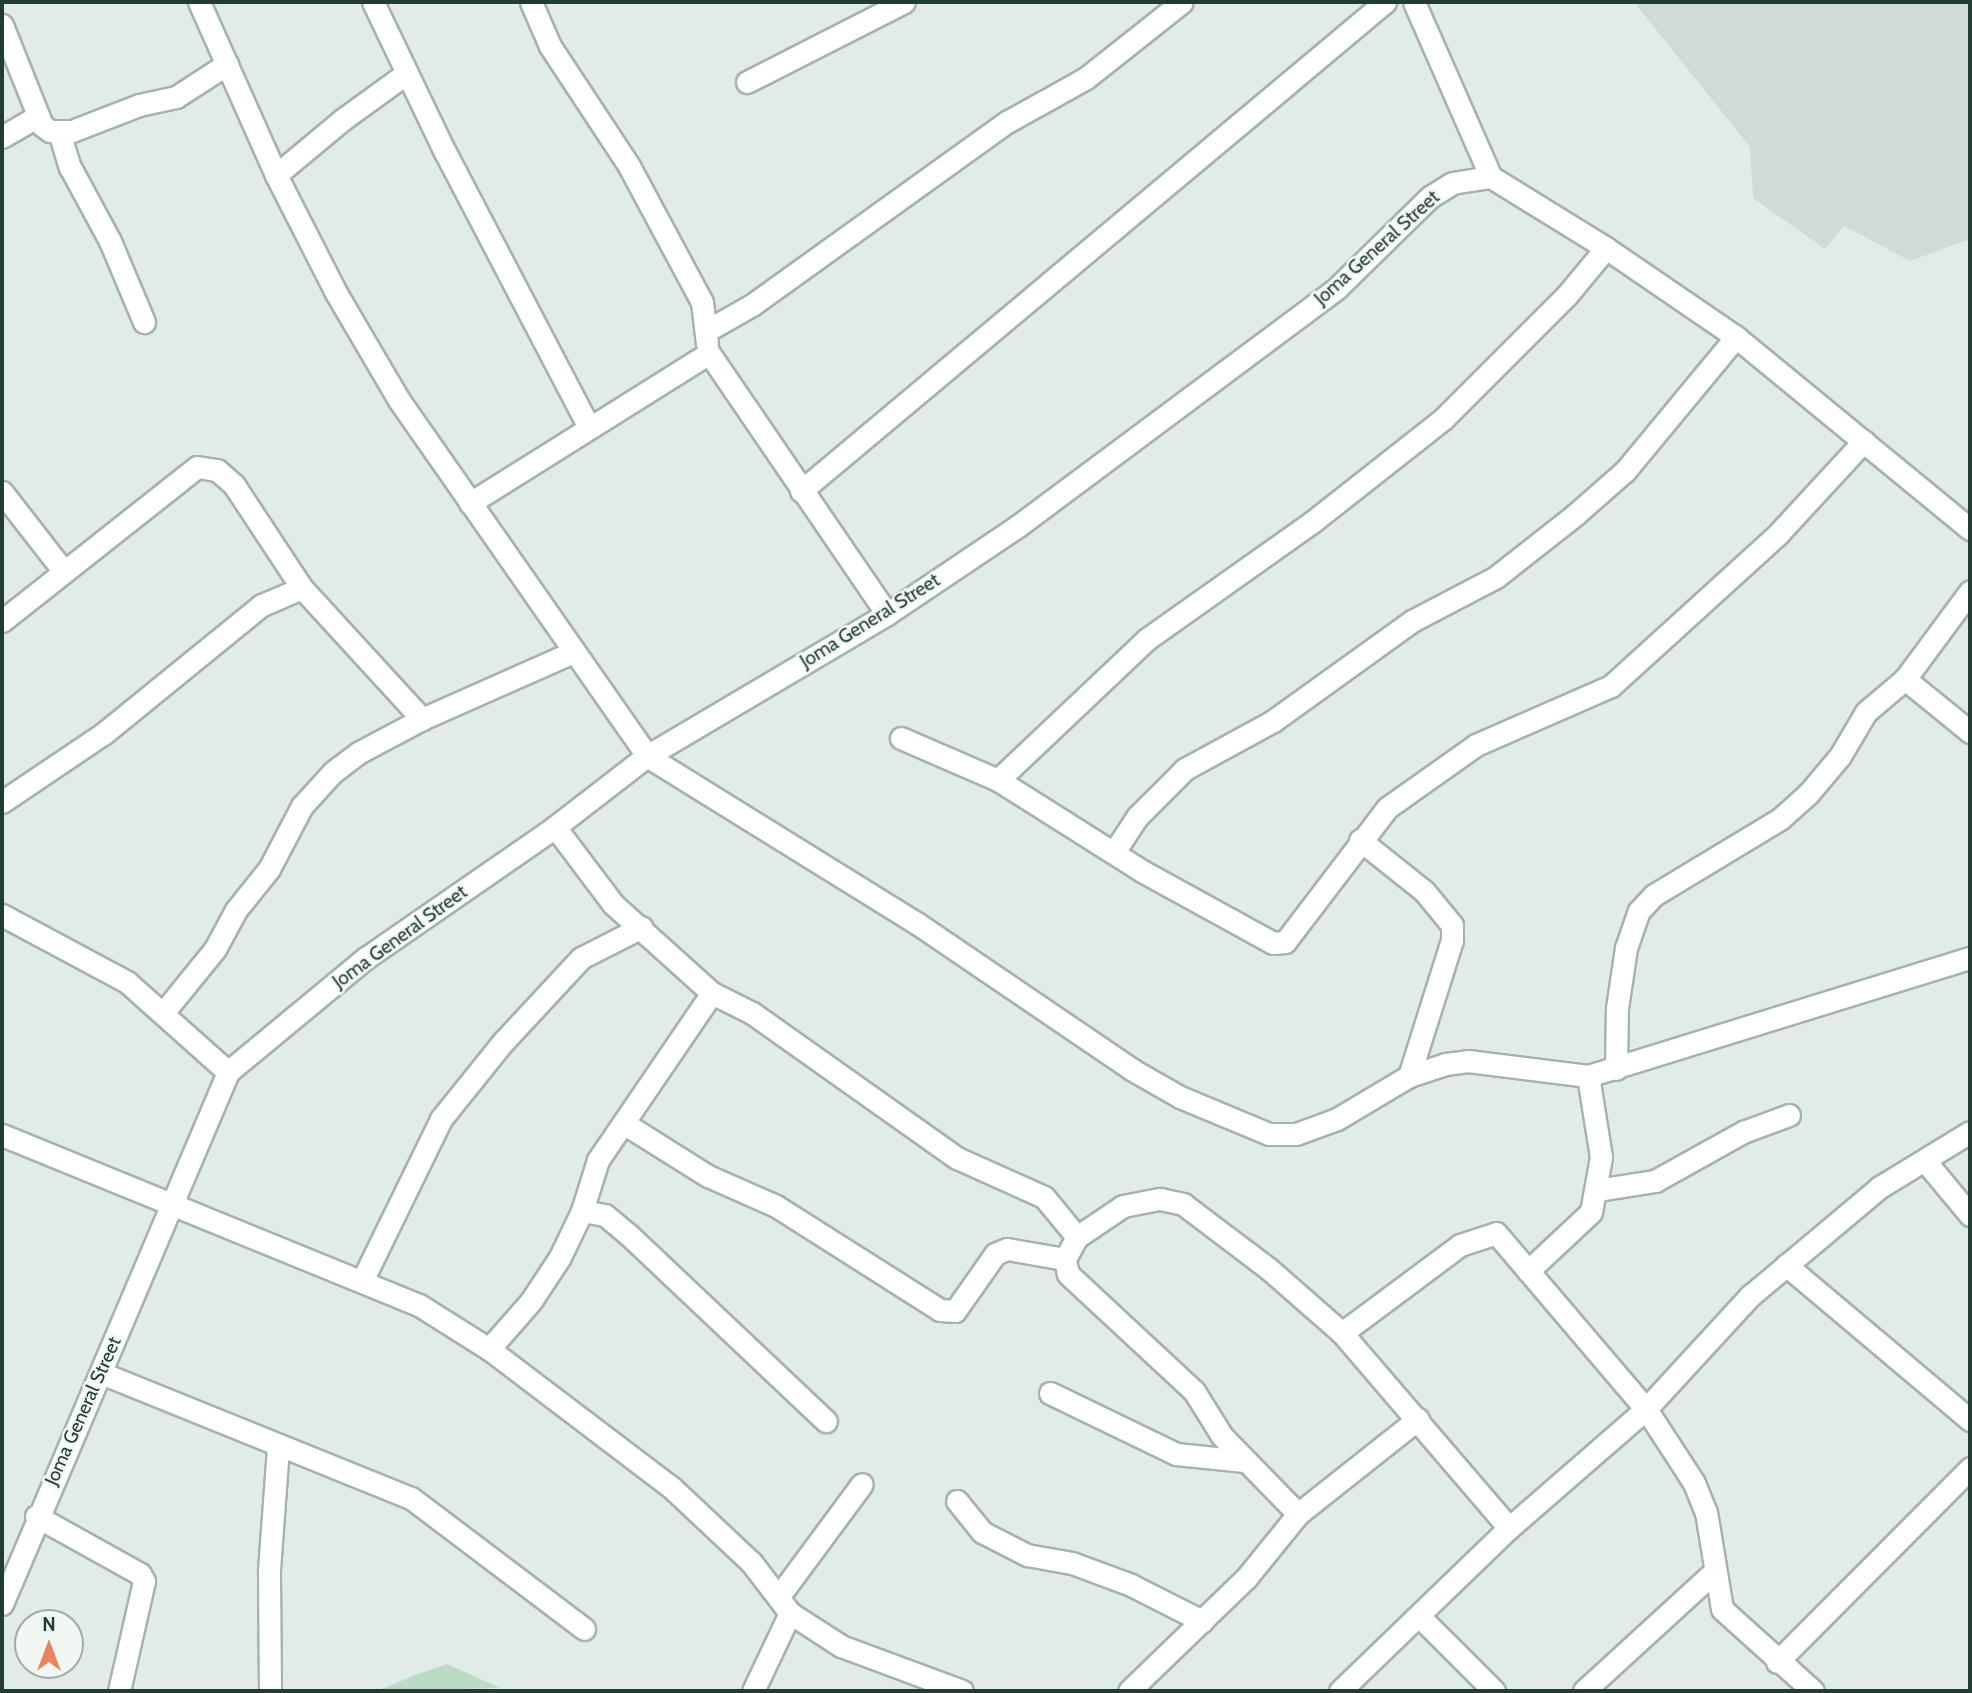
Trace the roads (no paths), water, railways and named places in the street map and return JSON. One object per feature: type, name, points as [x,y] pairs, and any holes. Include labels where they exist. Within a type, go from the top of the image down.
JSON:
[{"type":"street","points":[[199,2],[276,175],[335,291],[392,387],[573,652],[648,756],[918,924],[1131,1069],[1243,1124],[1269,1134],[1296,1134],[1338,1119],[1409,1076],[1468,1061],[1588,1076],[1970,958]]},
{"type":"street","points":[[373,2],[589,428]]},
{"type":"street","points":[[531,2],[550,47],[629,166],[702,302],[709,353],[887,614]]},
{"type":"street","points":[[747,82],[904,2]]},
{"type":"street","points":[[706,331],[752,305],[1007,122],[1086,78],[1182,2]]},
{"type":"street","points":[[801,491],[1385,2]]},
{"type":"street","points":[[1414,2],[1491,177],[1606,248],[1736,337],[1970,529]]},
{"type":"street","points":[[2,25],[42,125],[59,132],[176,97],[227,64]]},
{"type":"street","points":[[276,175],[342,120],[407,73]]},
{"type":"street","points":[[2,137],[38,116]]},
{"type":"street","points":[[59,132],[70,167],[110,241],[144,322]]},
{"type":"street","name":"Joma General Street","points":[[2,1604],[36,1516],[101,1373],[228,1072],[366,958],[555,827],[648,756],[887,614],[1018,526],[1337,288],[1430,197],[1452,183],[1491,177]]},
{"type":"street","points":[[998,780],[1147,639],[1321,515],[1443,419],[1567,295],[1606,248]]},
{"type":"street","points":[[1114,852],[1137,817],[1185,769],[1273,721],[1412,621],[1496,577],[1576,514],[1625,471],[1736,337]]},
{"type":"street","points":[[470,503],[709,353]]},
{"type":"street","points":[[901,738],[998,780],[1114,852],[1273,943],[1285,942],[1360,841],[1405,792],[1475,745],[1611,686],[1779,533],[1864,440]]},
{"type":"street","points":[[2,621],[62,569],[103,545],[180,476],[197,467],[217,470],[234,485],[302,588],[422,719]]},
{"type":"street","points":[[2,492],[62,569]]},
{"type":"street","points":[[2,802],[103,734],[262,605],[302,588]]},
{"type":"street","points":[[1615,1069],[1617,1008],[1626,948],[1639,911],[1654,895],[1780,819],[1808,794],[1840,756],[1866,712],[1905,678],[1970,591]]},
{"type":"street","points":[[163,1013],[215,949],[236,910],[269,869],[302,806],[358,753],[422,719],[573,652]]},
{"type":"street","points":[[1905,678],[1970,732]]},
{"type":"street","points":[[555,827],[613,904],[642,927],[712,993],[752,1013],[957,1158],[1044,1197],[1077,1237]]},
{"type":"street","points":[[1360,841],[1424,891],[1452,925],[1452,940],[1409,1076]]},
{"type":"street","points":[[2,915],[127,982],[228,1072]]},
{"type":"street","points":[[363,1279],[441,1119],[503,1042],[581,958],[642,927]]},
{"type":"street","points":[[489,1349],[531,1301],[582,1211],[598,1160],[712,993]]},
{"type":"street","points":[[1528,1271],[1578,1229],[1591,1212],[1601,1157],[1588,1076]]},
{"type":"street","points":[[1597,1190],[1655,1181],[1743,1132],[1788,1115]]},
{"type":"street","points":[[625,1124],[708,1176],[776,1206],[940,1310],[955,1311],[995,1254],[1007,1250],[1065,1259]]},
{"type":"street","points":[[1340,1691],[1352,1675],[1420,1617],[1509,1528],[1646,1409],[1750,1296],[1880,1187],[1926,1163],[1970,1132]]},
{"type":"street","points":[[5,1144],[363,1279],[419,1305],[489,1349],[671,1487],[751,1562],[785,1604],[841,1646],[962,1691]]},
{"type":"street","points":[[1926,1163],[1970,1215]]},
{"type":"street","points":[[1298,1514],[1222,1436],[1194,1391],[1068,1274],[1065,1259],[1077,1237],[1123,1206],[1171,1200],[1269,1269],[1342,1333],[1509,1528]]},
{"type":"street","points":[[582,1211],[605,1214],[826,1421]]},
{"type":"street","points":[[1342,1333],[1460,1245],[1483,1235],[1496,1233],[1512,1247],[1528,1271],[1646,1409],[1694,1483],[1706,1512],[1713,1573],[1722,1609],[1777,1662],[1813,1691]]},
{"type":"street","points":[[1786,1265],[1970,1420]]},
{"type":"street","points":[[101,1373],[278,1447],[411,1498],[584,1629]]},
{"type":"street","points":[[1050,1393],[1176,1454],[1245,1461]]},
{"type":"street","points":[[1129,1691],[1247,1577],[1298,1514],[1418,1419]]},
{"type":"street","points":[[270,1691],[269,1570],[278,1447]]},
{"type":"street","points":[[1777,1662],[1970,1468]]},
{"type":"street","points":[[752,1691],[785,1604],[862,1483]]},
{"type":"street","points":[[957,1501],[982,1532],[1027,1555],[1072,1563],[1131,1585],[1202,1621]]},
{"type":"street","points":[[36,1516],[129,1567],[144,1581],[119,1691]]},
{"type":"street","points":[[1584,1691],[1713,1573]]},
{"type":"street","points":[[1420,1617],[1494,1691]]}]
